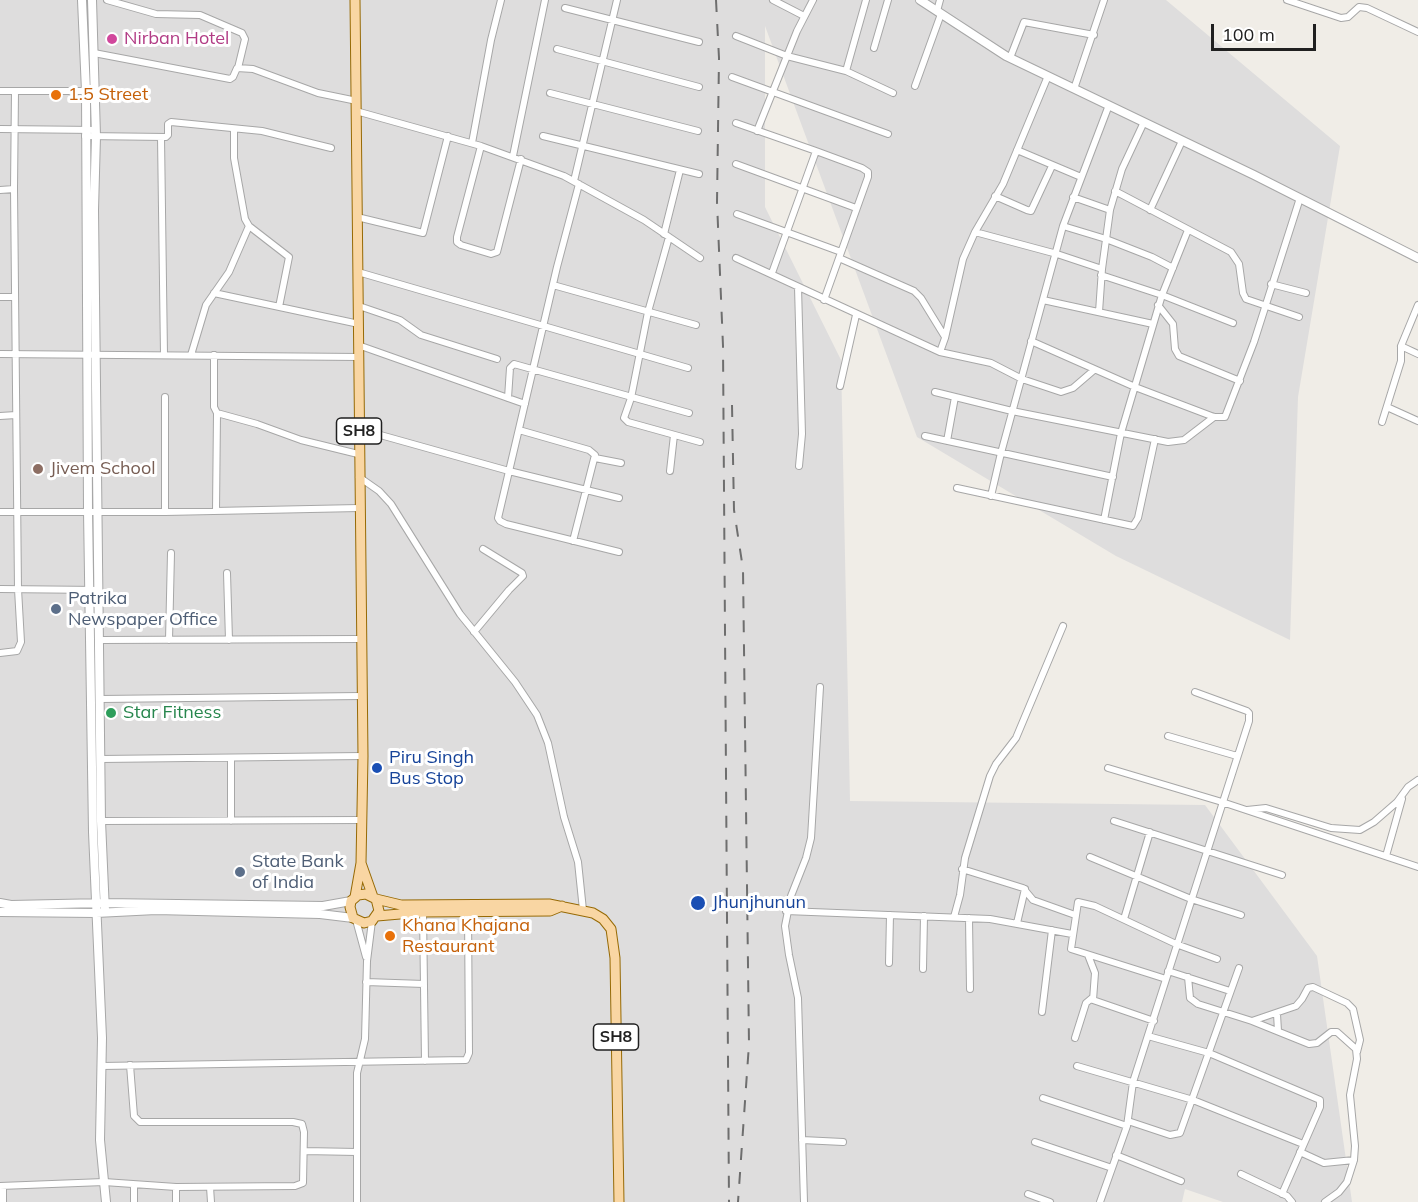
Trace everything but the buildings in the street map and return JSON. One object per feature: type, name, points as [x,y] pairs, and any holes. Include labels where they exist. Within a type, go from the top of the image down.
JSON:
[{"type":"main road","name":"SH8","points":[[355,0],[359,306],[358,477],[363,756],[361,863],[350,907],[354,919],[364,923],[375,918],[423,912],[550,911],[562,906]]},
{"type":"main road","name":"SH8","points":[[361,863],[379,905],[375,918]]},
{"type":"main road","name":"SH8","points":[[353,899],[366,894],[402,905],[549,904],[583,910],[603,920],[611,928],[614,940],[619,1202]]},
{"type":"street","points":[[82,0],[96,133],[94,210],[102,821],[99,903]]},
{"type":"street","points":[[92,0],[94,53],[86,133],[88,512],[100,913],[102,1038],[100,1140],[106,1202]]},
{"type":"street","points":[[94,53],[230,79],[233,78],[238,68],[245,39],[242,33],[200,15],[162,15],[107,0]]},
{"type":"street","points":[[472,143],[491,40],[501,0]]},
{"type":"street","points":[[513,156],[545,0]]},
{"type":"street","points":[[616,0],[582,145],[577,182],[499,515],[500,521],[619,552]]},
{"type":"street","points":[[773,0],[804,16]]},
{"type":"street","points":[[757,131],[804,16],[813,0]]},
{"type":"street","points":[[846,71],[866,0]]},
{"type":"street","points":[[874,48],[888,0]]},
{"type":"street","points":[[920,0],[1010,58],[1418,258]]},
{"type":"street","points":[[915,86],[939,13],[940,0]]},
{"type":"street","points":[[1074,89],[1104,0]]},
{"type":"street","points":[[1287,0],[1341,18],[1348,17],[1359,7],[1367,8],[1418,32]]},
{"type":"street","points":[[565,8],[699,42]]},
{"type":"street","points":[[1010,58],[1024,22],[1094,35]]},
{"type":"street","points":[[736,36],[787,56],[846,71],[893,93]]},
{"type":"street","points":[[557,49],[699,87]]},
{"type":"street","points":[[238,68],[253,69],[356,106],[513,156],[577,182],[644,220],[700,258]]},
{"type":"street","points":[[940,352],[963,259],[975,232],[1003,184],[1048,76]]},
{"type":"street","points":[[732,77],[888,134]]},
{"type":"street","points":[[0,91],[91,91]]},
{"type":"street","points":[[0,653],[15,652],[20,645],[16,416],[15,91]]},
{"type":"street","points":[[550,93],[698,131]]},
{"type":"street","points":[[991,496],[1063,226],[1109,105]]},
{"type":"street","points":[[0,129],[160,137],[168,136],[168,124],[171,122],[262,131],[331,148]]},
{"type":"street","points":[[1099,312],[1110,210],[1122,169],[1144,122]]},
{"type":"street","points":[[736,123],[816,150],[868,172],[824,300]]},
{"type":"street","points":[[234,129],[236,173],[243,213],[249,226],[288,257],[279,307]]},
{"type":"street","points":[[357,217],[423,232],[448,136]]},
{"type":"street","points":[[543,136],[699,174]]},
{"type":"street","points":[[160,137],[164,355]]},
{"type":"street","points":[[1150,210],[1182,141]]},
{"type":"street","points":[[481,146],[457,237],[457,242],[461,245],[491,254],[497,252],[521,159]]},
{"type":"street","points":[[771,273],[816,150]]},
{"type":"street","points":[[1017,150],[1081,177]]},
{"type":"street","points":[[736,164],[856,208]]},
{"type":"street","points":[[995,196],[1031,211],[1052,166]]},
{"type":"street","points":[[680,170],[631,398],[625,416],[626,421],[700,442]]},
{"type":"street","points":[[0,189],[14,189]]},
{"type":"street","points":[[1115,191],[1232,252],[1239,264],[1244,297],[1264,307],[1299,317]]},
{"type":"street","points":[[1073,197],[1110,210]]},
{"type":"street","points":[[1031,341],[1135,387],[1222,418],[1227,415],[1240,381],[1299,198]]},
{"type":"street","points":[[737,214],[840,255],[914,291],[921,298],[945,338]]},
{"type":"street","points":[[191,355],[203,315],[214,293],[229,272],[249,226]]},
{"type":"street","points":[[1063,226],[1106,239],[1173,268]]},
{"type":"street","points":[[1104,520],[1121,433],[1158,305],[1188,230]]},
{"type":"street","points":[[975,232],[1057,254],[1233,323]]},
{"type":"street","points":[[736,258],[940,352],[991,363],[1022,379],[1064,392],[1073,388],[1094,370]]},
{"type":"street","points":[[358,272],[688,368]]},
{"type":"street","points":[[1271,284],[1306,293]]},
{"type":"street","points":[[553,285],[696,325]]},
{"type":"street","points":[[798,287],[802,434],[799,466]]},
{"type":"street","points":[[214,293],[359,324]]},
{"type":"street","points":[[0,297],[15,297]]},
{"type":"street","points":[[1043,300],[1153,324]]},
{"type":"street","points":[[1158,305],[1173,324],[1175,349],[1179,356],[1240,381]]},
{"type":"street","points":[[1383,422],[1401,361],[1401,346],[1418,305]]},
{"type":"street","points":[[359,306],[400,320],[421,335],[497,359]]},
{"type":"street","points":[[840,386],[856,315]]},
{"type":"street","points":[[358,345],[525,404]]},
{"type":"street","points":[[1401,346],[1418,354]]},
{"type":"street","points":[[0,354],[359,357]]},
{"type":"street","points":[[214,355],[214,407],[217,413],[216,511]]},
{"type":"street","points":[[508,398],[511,365],[689,413]]},
{"type":"street","points":[[935,392],[1012,411],[1168,442],[1184,440],[1214,417]]},
{"type":"street","points":[[165,397],[165,512]]},
{"type":"street","points":[[946,441],[955,397]]},
{"type":"street","points":[[1387,407],[1418,421]]},
{"type":"street","points":[[217,413],[251,422],[301,441],[358,454]]},
{"type":"street","points":[[0,416],[16,416]]},
{"type":"street","points":[[358,429],[509,471],[619,498]]},
{"type":"street","points":[[519,429],[594,453],[595,458],[573,541]]},
{"type":"street","points":[[670,471],[674,435]]},
{"type":"street","points":[[925,436],[1113,477]]},
{"type":"street","points":[[957,488],[1130,526],[1137,522],[1155,440]]},
{"type":"street","points":[[595,458],[621,463]]},
{"type":"street","points":[[358,477],[379,491],[391,504],[444,590],[474,632],[515,682],[543,726],[578,862],[583,910]]},
{"type":"street","points":[[0,512],[165,512],[359,508]]},
{"type":"street","points":[[474,632],[509,590],[524,576],[483,549]]},
{"type":"street","points":[[169,640],[171,554]]},
{"type":"street","points":[[226,573],[229,640]]},
{"type":"street","points":[[0,589],[99,590]]},
{"type":"street","points":[[954,917],[960,895],[962,869],[993,769],[1016,738],[1063,626]]},
{"type":"street","points":[[100,640],[360,639]]},
{"type":"street","points":[[804,1202],[798,998],[786,942],[786,911],[811,838],[820,687]]},
{"type":"street","points":[[1100,1202],[1127,1124],[1133,1082],[1249,721],[1249,713],[1244,709],[1195,692]]},
{"type":"street","points":[[101,699],[361,696]]},
{"type":"street","points":[[1168,736],[1237,756]]},
{"type":"street","points":[[101,759],[363,756]]},
{"type":"street","points":[[231,759],[231,821]]},
{"type":"street","points":[[1108,768],[1222,802],[1418,867]]},
{"type":"street","points":[[1386,856],[1404,793],[1407,787],[1418,780]]},
{"type":"street","points":[[1246,810],[1260,808],[1331,828],[1360,830],[1376,820],[1404,793]]},
{"type":"street","points":[[1284,814],[1297,827]]},
{"type":"street","points":[[1376,820],[1398,815]]},
{"type":"street","points":[[102,821],[362,820]]},
{"type":"street","points":[[1114,821],[1282,874]]},
{"type":"street","points":[[1346,843],[1348,830]]},
{"type":"street","points":[[1124,919],[1150,832]]},
{"type":"street","points":[[1090,857],[1191,899],[1241,915]]},
{"type":"street","points":[[962,869],[1025,889],[1033,900],[1074,915]]},
{"type":"street","points":[[1017,923],[1025,889]]},
{"type":"street","points":[[0,903],[11,905],[99,903],[323,906],[353,899]]},
{"type":"street","points":[[1166,980],[1071,949],[1076,904],[1080,902],[1095,906],[1176,944],[1217,959]]},
{"type":"street","points":[[0,912],[100,913],[156,910],[335,915],[354,919],[367,961]]},
{"type":"street","points":[[102,1066],[463,1061],[469,1057],[468,911]]},
{"type":"street","points":[[786,911],[969,918],[1017,923],[1072,934]]},
{"type":"street","points":[[423,912],[425,1061]]},
{"type":"street","points":[[889,963],[890,915]]},
{"type":"street","points":[[923,969],[924,916]]},
{"type":"street","points":[[357,1202],[356,1083],[365,1038],[367,961],[375,918]]},
{"type":"street","points":[[969,918],[970,989]]},
{"type":"street","points":[[1042,1012],[1052,930]]},
{"type":"street","points":[[1075,1038],[1086,1002],[1092,998],[1095,973],[1088,954]]},
{"type":"street","points":[[1043,1098],[1127,1124],[1177,1135],[1182,1130],[1239,968]]},
{"type":"street","points":[[1168,971],[1230,991]]},
{"type":"street","points":[[1188,977],[1189,996],[1192,1000],[1314,1044],[1320,1042],[1331,1032],[1337,1032],[1350,1042],[1357,1052]]},
{"type":"street","points":[[366,982],[424,984]]},
{"type":"street","points":[[1252,1021],[1277,1014],[1300,1003],[1309,987],[1347,1003],[1353,1009],[1360,1040],[1350,1095],[1355,1146],[1354,1160],[1347,1182],[1339,1192],[1325,1202]]},
{"type":"street","points":[[1092,998],[1154,1021]]},
{"type":"street","points":[[1277,1014],[1278,1031]]},
{"type":"street","points":[[1148,1036],[1209,1053],[1320,1100],[1320,1107],[1282,1194]]},
{"type":"street","points":[[3,1202],[2,1186],[104,1182],[210,1187],[301,1185],[304,1181],[303,1127],[296,1122],[146,1123],[137,1121],[134,1116],[130,1065]]},
{"type":"street","points":[[1077,1066],[1193,1100],[1303,1144]]},
{"type":"street","points":[[802,1140],[843,1142]]},
{"type":"street","points":[[1035,1142],[1112,1168]]},
{"type":"street","points":[[304,1151],[357,1152]]},
{"type":"street","points":[[1300,1152],[1324,1163],[1354,1160]]},
{"type":"street","points":[[1116,1155],[1180,1181]]},
{"type":"street","points":[[1241,1174],[1290,1200]]},
{"type":"street","points":[[134,1185],[134,1202]]},
{"type":"street","points":[[176,1187],[176,1202]]},
{"type":"street","points":[[210,1187],[211,1202]]},
{"type":"street","points":[[1028,1194],[1050,1202]]},
{"type":"shaded area","points":[[0,0],[1166,0],[1340,146],[1298,397],[1290,640],[1116,556],[917,437],[765,26],[765,207],[841,360],[850,801],[1205,805],[1317,956],[1352,1202],[1223,1202],[1185,1189],[1182,1202],[0,1202]]},
{"type":"railway","points":[[716,0],[719,58],[717,202],[723,346],[729,1202]]},
{"type":"railway","points":[[732,405],[734,510],[743,569],[749,1044],[738,1202]]},
{"type":"place","name":"Nirban Hotel","points":[[112,39]]},
{"type":"place","name":"1.5 Street","points":[[56,95]]},
{"type":"place","name":"Jivem School","points":[[38,469]]},
{"type":"place","name":"Patrika Newspaper Office","points":[[56,609]]},
{"type":"place","name":"Star Fitness","points":[[111,713]]},
{"type":"place","name":"Piru Singh Bus Stop","points":[[377,768]]},
{"type":"place","name":"State Bank of India","points":[[240,872]]},
{"type":"place","name":"Jhunjhunun","points":[[698,903]]},
{"type":"place","name":"Khana Khajana Restaurant","points":[[390,936]]}]
